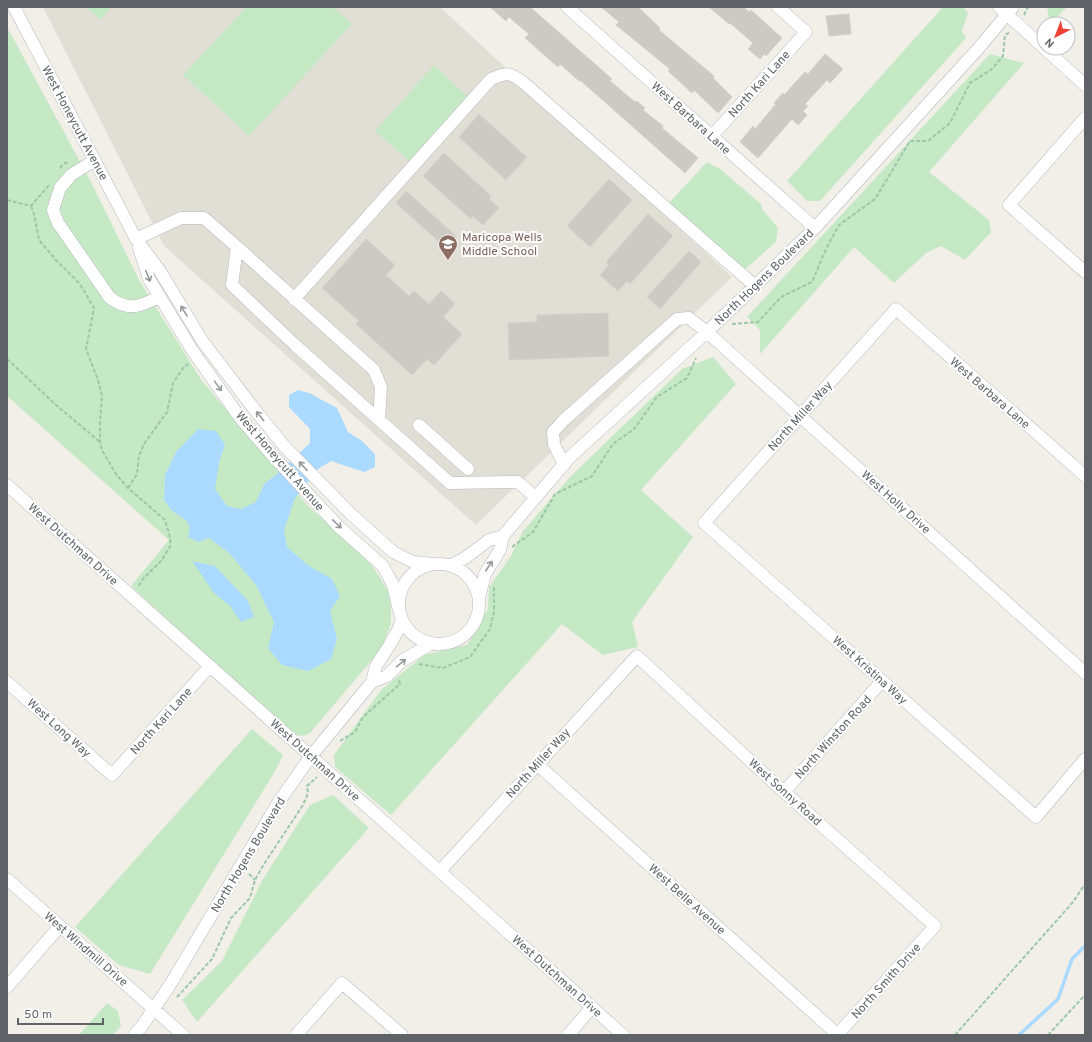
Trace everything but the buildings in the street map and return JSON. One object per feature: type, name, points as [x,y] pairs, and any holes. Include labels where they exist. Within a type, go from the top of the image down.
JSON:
[{"type":"street","name":"West Honeycutt Avenue","points":[[14,7],[136,239],[160,271],[203,342],[285,447],[350,513],[393,552],[413,562],[434,564]]},
{"type":"street","name":"West Barbara Lane","points":[[567,7],[815,228]]},
{"type":"street","name":"North Kari Lane","points":[[712,136],[806,32],[778,7]]},
{"type":"street","points":[[1007,10],[1018,24],[1036,41]]},
{"type":"street","name":"North Hogens Boulevard","points":[[479,598],[485,574],[500,550],[503,536],[570,457],[707,332],[815,228],[977,50],[1007,10]]},
{"type":"street","points":[[1053,56],[1085,85]]},
{"type":"street","points":[[294,299],[490,79],[503,74],[514,75],[524,83],[755,286]]},
{"type":"street","points":[[1085,118],[1009,205],[1085,272]]},
{"type":"street","points":[[95,160],[71,175],[60,188],[53,210],[58,223],[110,298],[119,304],[128,307],[137,307],[159,296]]},
{"type":"street","points":[[136,239],[181,218],[204,218],[374,370],[381,387],[380,420]]},
{"type":"street","name":"West Honeycutt Avenue","points":[[136,239],[148,279],[197,358],[241,419],[273,456],[338,526],[383,566],[393,585],[401,614]]},
{"type":"street","points":[[237,247],[232,285],[295,345],[450,483],[518,482],[535,497]]},
{"type":"street","name":"West Barbara Lane","points":[[896,309],[1084,473]]},
{"type":"street","name":"North Miller Way","points":[[704,523],[896,309]]},
{"type":"street","name":"West Holly Drive","points":[[564,465],[554,444],[553,432],[564,420],[677,319],[689,318],[707,332],[1085,672]]},
{"type":"street","points":[[420,425],[468,469]]},
{"type":"street","name":"West Dutchman Drive","points":[[7,485],[623,1035]]},
{"type":"street","name":"West Kristina Way","points":[[704,523],[1036,817],[1085,759]]},
{"type":"street","name":"North Hogens Boulevard","points":[[451,565],[465,558],[489,540],[503,536]]},
{"type":"street","points":[[434,564],[451,565],[461,570],[470,578],[476,587],[479,598],[479,611],[475,623],[467,633],[457,640],[444,644],[432,643],[419,639],[409,630],[401,614],[399,597],[404,585],[411,575],[422,568],[434,564]]},
{"type":"street","name":"North Hogens Boulevard","points":[[134,1035],[170,985],[278,804],[311,756],[372,682],[376,666],[398,630],[401,614]]},
{"type":"street","name":"North Hogens Boulevard","points":[[372,682],[387,676],[402,661],[432,643]]},
{"type":"street","name":"North Miller Way","points":[[440,871],[637,656]]},
{"type":"street","name":"West Sonny Road","points":[[637,656],[784,792],[935,926]]},
{"type":"street","name":"North Kari Lane","points":[[112,775],[210,666]]},
{"type":"street","name":"West Long Way","points":[[7,682],[112,775]]},
{"type":"street","name":"North Winston Road","points":[[784,792],[882,682]]},
{"type":"street","name":"West Belle Avenue","points":[[537,764],[837,1035]]},
{"type":"street","name":"West Windmill Drive","points":[[7,879],[183,1035]]},
{"type":"street","points":[[7,987],[60,926]]},
{"type":"street","name":"North Smith Drive","points":[[837,1035],[935,926]]},
{"type":"street","points":[[296,1035],[342,983],[402,1035]]},
{"type":"street","points":[[568,1035],[592,1008]]},
{"type":"path","points":[[716,341],[733,323],[758,322],[781,297],[812,282],[826,249],[839,225],[875,199],[910,141],[928,141],[950,123],[970,83],[992,69],[1003,56],[1005,36],[1018,24]]},
{"type":"path","points":[[31,206],[39,240],[80,284],[94,308],[86,349],[98,380],[102,396],[100,442],[111,466],[128,488],[164,520],[169,533],[171,544],[161,561],[144,578],[131,596]]},
{"type":"path","points":[[511,548],[533,532],[555,494],[592,476],[613,444],[634,429],[657,397],[687,378],[697,354]]},
{"type":"path","points":[[128,488],[137,474],[139,456],[144,444],[167,412],[173,383],[184,367],[197,358]]},
{"type":"path","points":[[7,359],[56,405],[100,442]]},
{"type":"path","points":[[418,664],[443,668],[470,657],[490,629],[494,612],[494,585]]},
{"type":"path","points":[[337,742],[355,732],[363,717],[400,684],[396,668]]},
{"type":"path","points":[[173,1001],[212,958],[231,918],[250,898],[255,880],[264,864],[303,805],[308,793],[307,786],[325,769]]},
{"type":"path","points":[[955,1035],[1073,902],[1085,884]]},
{"type":"path","points":[[1048,1035],[1085,994]]},
{"type":"shaded area","name":"Maricopa Wells Middle School","points":[[43,7],[440,7],[732,277],[476,525],[164,246]]},
{"type":"green space","points":[[85,7],[111,7],[101,20]]},
{"type":"green space","points":[[246,7],[333,7],[352,24],[249,136],[183,75]]},
{"type":"green space","points":[[943,7],[963,7],[968,13],[962,31],[966,38],[820,201],[807,201],[787,181]]},
{"type":"green space","points":[[1047,7],[1067,7],[1058,16],[1049,16]]},
{"type":"green space","points":[[7,27],[90,180],[140,282],[202,381],[308,506],[371,564],[388,591],[391,605],[391,624],[382,648],[310,733],[303,736],[292,733],[131,586],[169,540],[7,396]]},
{"type":"green space","points":[[990,54],[1024,63],[929,172],[989,220],[991,232],[965,260],[941,246],[926,253],[894,283],[854,247],[760,354],[760,330],[747,317]]},
{"type":"green space","points":[[434,65],[469,98],[411,163],[375,131]]},
{"type":"green space","points":[[707,162],[720,169],[761,204],[762,209],[778,228],[776,242],[743,271],[669,203]]},
{"type":"green space","points":[[713,357],[736,384],[641,490],[693,537],[632,622],[638,647],[603,655],[562,624],[391,815],[335,767],[334,755],[381,690],[424,655],[467,645],[488,609],[489,587],[511,556],[523,531],[571,476],[682,369]]},
{"type":"green space","points":[[252,729],[283,755],[274,773],[150,974],[119,965],[75,927]]},
{"type":"green space","points":[[333,795],[369,828],[197,1022],[182,1000],[222,961],[263,879],[310,805]]},
{"type":"green space","points":[[107,1003],[118,1011],[121,1026],[113,1035],[79,1035]]},
{"type":"water","points":[[298,390],[309,393],[337,408],[348,432],[362,441],[375,454],[375,467],[364,472],[331,461],[318,469],[295,498],[284,530],[287,547],[309,566],[332,579],[340,596],[330,611],[337,639],[331,659],[308,671],[282,665],[268,648],[274,622],[256,585],[229,553],[209,538],[198,542],[188,537],[189,527],[187,522],[173,511],[164,500],[165,475],[176,452],[198,429],[216,431],[225,445],[219,462],[215,489],[227,506],[241,509],[256,502],[264,484],[310,443],[310,429],[289,407],[289,395]]},
{"type":"water","points":[[192,561],[215,566],[248,601],[254,617],[241,622],[230,606],[214,593]]},
{"type":"waterway","points":[[1019,1035],[1058,999],[1072,959],[1085,946]]},
{"type":"place","name":"Maricopa Wells Middle School","points":[[448,261]]}]
